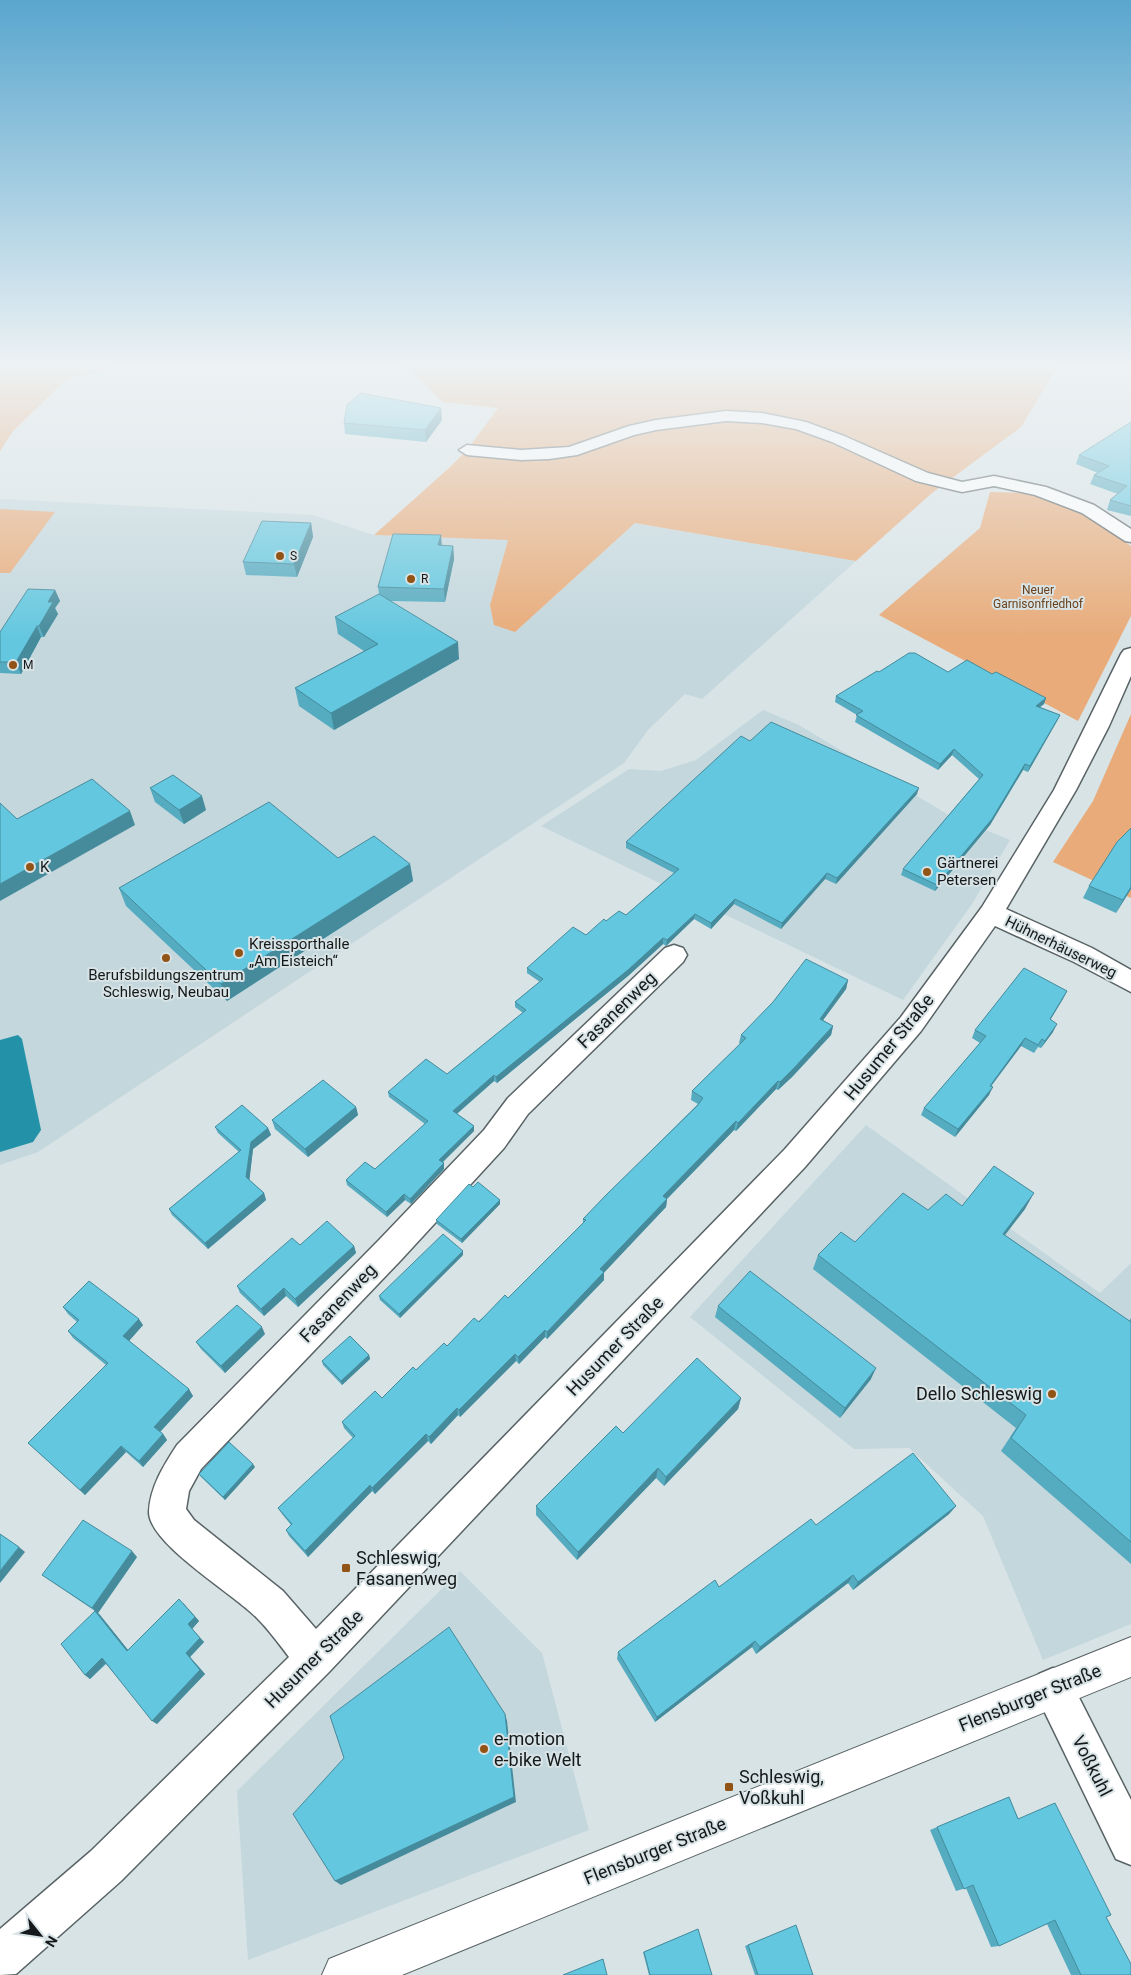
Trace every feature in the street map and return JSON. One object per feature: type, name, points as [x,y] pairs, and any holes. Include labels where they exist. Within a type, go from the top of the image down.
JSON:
[{"type":"street","points":[[874,455],[922,477],[962,487],[994,481],[1040,491],[1088,509],[1131,537]]},
{"type":"street","name":"Husumer Straße","points":[[0,1958],[106,1866],[315,1658],[795,1158],[912,1024],[992,913],[1065,790],[1098,726],[1131,654]]},
{"type":"street","name":"Hühnerhäuserweg","points":[[992,913],[1082,954],[1131,982]]},
{"type":"street","name":"Fasanenweg","points":[[315,1658],[270,1604],[181,1533],[167,1513],[172,1486],[190,1457],[390,1250],[494,1139],[518,1106],[674,955]]},
{"type":"street","name":"Flensburger Straße","points":[[345,1975],[1131,1657]]},
{"type":"street","name":"Voßkuhl","points":[[1053,1688],[1131,1844]]},
{"type":"shaded area","name":"Berufsbildungszentrum Schleswig, Neubau","points":[[0,499],[313,515],[374,535],[508,540],[490,605],[515,632],[635,523],[856,561],[702,699],[685,694],[648,730],[624,763],[38,1152],[0,1165]]},
{"type":"shaded area","name":"Gärtnerei Petersen","points":[[763,710],[799,725],[947,814],[1010,840],[972,904],[903,1000],[541,826],[629,769],[661,771],[696,760]]},
{"type":"shaded area","points":[[866,1125],[1100,1293],[1131,1263],[1131,1624],[1043,1660],[983,1516],[909,1448],[854,1449],[690,1317]]},
{"type":"shaded area","points":[[460,1571],[542,1653],[589,1830],[248,1960],[237,1791]]},
{"type":"green space","points":[[462,455],[983,455],[932,493],[856,561],[635,523],[515,632],[494,625],[490,605],[508,540],[374,535]]},
{"type":"green space","name":"Neuer Garnisonfriedhof","points":[[990,492],[1029,493],[1084,514],[1131,546],[1131,616],[1078,721],[879,615],[980,528]]},
{"type":"green space","points":[[0,509],[55,512],[10,573],[0,573]]},
{"type":"green space","points":[[1131,714],[1131,898],[1053,862],[1093,801]]},
{"type":"water","points":[[18,1035],[22,1039],[41,1130],[33,1142],[0,1152],[0,1040]]},
{"type":"building","points":[[1079,455],[1131,455],[1131,506],[1110,500],[1127,486],[1094,475],[1109,466]]},
{"type":"building","points":[[262,521],[311,523],[294,564],[243,562]]},
{"type":"building","points":[[393,534],[441,535],[438,545],[453,546],[444,589],[378,587]]},
{"type":"building","points":[[28,589],[55,590],[48,602],[53,602],[16,662],[0,662],[0,632]]},
{"type":"building","points":[[379,594],[458,642],[331,713],[295,688],[378,644],[335,617]]},
{"type":"building","points":[[909,653],[915,653],[948,672],[967,660],[992,674],[996,672],[1046,698],[1036,706],[1060,715],[1030,766],[1025,764],[992,819],[937,885],[903,869],[983,775],[954,749],[940,764],[856,715],[863,711],[836,696]]},
{"type":"building","points":[[771,722],[919,788],[837,878],[827,873],[782,923],[735,899],[711,923],[695,914],[667,940],[663,938],[628,970],[496,1077],[494,1075],[453,1111],[474,1126],[439,1160],[444,1163],[410,1199],[404,1194],[386,1212],[346,1180],[365,1162],[375,1169],[428,1121],[388,1092],[426,1059],[447,1074],[526,1010],[515,1002],[543,979],[527,968],[573,927],[586,935],[604,919],[606,921],[619,911],[626,915],[679,869],[626,842],[741,736],[750,741]]},
{"type":"building","points":[[173,775],[202,796],[179,810],[150,788]]},
{"type":"building","name":"K","points":[[92,779],[130,811],[0,884],[0,803],[17,819]]},
{"type":"building","name":"Kreissporthalle „Am Eisteich“","points":[[269,802],[338,858],[374,836],[410,864],[221,984],[119,888]]},
{"type":"building","points":[[1131,828],[1131,887],[1123,900],[1089,886],[1117,842]]},
{"type":"building","points":[[806,959],[848,980],[820,1019],[833,1026],[780,1082],[778,1081],[738,1123],[736,1121],[663,1196],[667,1199],[600,1269],[604,1272],[547,1332],[545,1330],[518,1357],[515,1354],[429,1437],[426,1434],[372,1488],[370,1485],[305,1551],[286,1530],[292,1524],[278,1508],[355,1436],[342,1422],[375,1391],[382,1398],[413,1367],[416,1370],[444,1343],[447,1346],[474,1318],[479,1322],[505,1295],[508,1298],[586,1220],[583,1219],[607,1194],[697,1106],[703,1098],[692,1091],[746,1038],[741,1035],[773,1002]]},
{"type":"building","points":[[1024,968],[1067,991],[1050,1019],[1057,1024],[1045,1041],[1042,1039],[1038,1045],[1025,1038],[990,1086],[993,1087],[958,1129],[924,1108],[986,1036],[975,1030]]},
{"type":"building","points":[[323,1080],[356,1107],[305,1149],[272,1120]]},
{"type":"building","points":[[242,1105],[268,1128],[251,1142],[246,1177],[264,1193],[205,1243],[169,1209],[241,1150],[215,1127]]},
{"type":"building","name":"Dello Schleswig","points":[[994,1166],[1034,1193],[1003,1234],[1131,1322],[1131,1542],[1011,1438],[1026,1415],[818,1255],[841,1232],[855,1242],[903,1193],[928,1210],[946,1194],[962,1206]]},
{"type":"building","points":[[478,1182],[500,1200],[461,1239],[436,1220],[469,1184],[473,1187]]},
{"type":"building","points":[[327,1221],[354,1246],[295,1299],[284,1288],[261,1309],[237,1286],[292,1238],[300,1245]]},
{"type":"building","points":[[443,1234],[463,1251],[399,1314],[379,1296]]},
{"type":"building","points":[[750,1271],[876,1368],[845,1408],[718,1306]]},
{"type":"building","points":[[89,1281],[139,1319],[123,1336],[189,1389],[154,1427],[163,1434],[139,1461],[121,1446],[80,1490],[28,1443],[108,1363],[68,1331],[79,1320],[63,1307]]},
{"type":"building","points":[[237,1305],[262,1327],[221,1366],[196,1342]]},
{"type":"building","points":[[350,1336],[369,1355],[341,1381],[322,1361]]},
{"type":"building","points":[[697,1358],[741,1398],[666,1477],[658,1468],[578,1552],[536,1506],[616,1426],[623,1433]]},
{"type":"building","points":[[229,1442],[253,1464],[223,1497],[199,1474]]},
{"type":"building","points":[[913,1453],[956,1506],[858,1582],[853,1575],[760,1647],[755,1641],[657,1717],[618,1652],[715,1580],[719,1587],[811,1519],[816,1525]]},
{"type":"building","points":[[83,1520],[132,1551],[92,1608],[42,1575]]},
{"type":"building","points":[[0,1534],[19,1547],[0,1571]]},
{"type":"building","points":[[179,1599],[195,1617],[188,1624],[200,1638],[186,1653],[200,1670],[152,1721],[102,1658],[85,1675],[61,1644],[95,1611],[127,1651]]},
{"type":"building","points":[[449,1627],[505,1714],[514,1797],[335,1881],[293,1814],[344,1758],[330,1716]]},
{"type":"building","points":[[1009,1797],[1018,1819],[1055,1803],[1111,1915],[1106,1917],[1131,1964],[1131,1975],[1081,1975],[1055,1920],[999,1946],[973,1885],[964,1889],[937,1827]]},
{"type":"building","points":[[796,1925],[813,1975],[758,1975],[748,1945]]},
{"type":"building","points":[[698,1929],[712,1975],[650,1975],[644,1952]]},
{"type":"building","points":[[603,1959],[607,1975],[563,1975]]},
{"type":"place","name":"S","points":[[280,556]]},
{"type":"place","name":"R","points":[[411,579]]},
{"type":"place","name":"M","points":[[13,665]]},
{"type":"place","name":"K","points":[[30,867]]},
{"type":"place","name":"Gärtnerei Petersen","points":[[927,872]]},
{"type":"place","name":"Kreissporthalle „Am Eisteich“","points":[[239,953]]},
{"type":"place","name":"Berufsbildungszentrum Schleswig, Neubau","points":[[166,958]]},
{"type":"place","name":"Dello Schleswig","points":[[1052,1394]]},
{"type":"place","name":"Schleswig, Fasanenweg","points":[[346,1568]]},
{"type":"place","name":"e-motion e-bike Welt","points":[[484,1749]]},
{"type":"place","name":"Schleswig, Voßkuhl","points":[[729,1787]]}]
